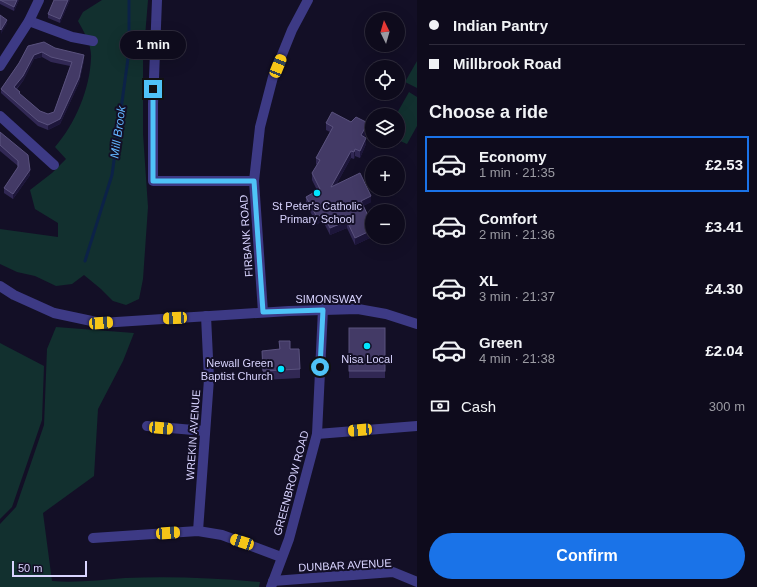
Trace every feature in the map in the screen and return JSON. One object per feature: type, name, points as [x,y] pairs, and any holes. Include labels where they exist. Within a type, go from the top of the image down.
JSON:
[{"type":"street","points":[[2,59],[29,21],[39,0]]},
{"type":"street","points":[[157,0],[153,104],[153,181],[254,181]]},
{"type":"street","name":"FIRBANK ROAD","points":[[263,312],[254,181],[260,127],[273,77],[292,30],[308,0]]},
{"type":"street","points":[[29,21],[72,37],[93,42]]},
{"type":"street","points":[[0,116],[54,165]]},
{"type":"street","name":"SIMONSWAY","points":[[0,286],[14,295],[54,313],[101,323],[263,312],[358,309],[386,314],[417,324]]},
{"type":"street","name":"GREENBROW ROAD","points":[[272,584],[281,556],[289,539],[317,434],[323,310]]},
{"type":"street","name":"WREKIN AVENUE","points":[[198,531],[209,379],[206,316]]},
{"type":"street","points":[[147,426],[205,431]]},
{"type":"street","points":[[317,434],[417,426]]},
{"type":"street","points":[[92,538],[198,531],[222,535],[281,556]]},
{"type":"street","name":"DUNBAR AVENUE","points":[[272,584],[393,572],[417,582]]},
{"type":"green space","points":[[102,0],[148,0],[143,61],[143,134],[148,207],[143,279],[139,299],[126,305],[113,301],[84,275],[72,284],[56,286],[35,276],[17,272],[0,264],[0,229],[58,237],[58,223],[35,209],[30,190],[52,173],[66,159],[55,147],[69,128],[80,106],[88,82],[90,70],[90,48],[78,21],[83,12]]},
{"type":"green space","points":[[417,61],[417,88],[405,82]]},
{"type":"green space","points":[[409,92],[417,97],[417,126],[407,144],[405,143],[405,108],[400,108]]},
{"type":"green space","points":[[56,327],[134,333],[123,361],[98,409],[94,476],[43,513],[52,581],[61,582],[159,577],[226,579],[260,582],[259,587],[0,587],[0,524],[16,507],[44,425],[47,349]]},
{"type":"green space","points":[[0,343],[44,366],[42,420],[12,507],[0,519]]},
{"type":"building","points":[[0,0],[17,0],[14,7]]},
{"type":"building","points":[[54,0],[68,0],[60,19],[48,14]]},
{"type":"building","points":[[0,15],[7,20],[1,30],[0,29]]},
{"type":"building","points":[[44,42],[55,48],[84,55],[79,78],[60,119],[48,125],[38,121],[1,89],[19,63],[28,46]],"holes":[[[42,52],[51,57],[72,62],[54,112],[48,114],[40,111],[14,87],[23,76],[34,55]]]},
{"type":"building","points":[[332,112],[351,122],[356,117],[365,122],[365,128],[361,135],[365,137],[365,140],[360,151],[355,149],[354,152],[351,151],[331,187],[360,173],[365,183],[365,196],[371,196],[361,201],[365,209],[365,233],[355,238],[347,221],[330,228],[323,214],[317,217],[306,197],[320,189],[312,173],[320,160],[316,158],[333,127],[326,123]]},
{"type":"building","points":[[0,132],[28,155],[30,170],[13,194],[4,188],[18,167],[18,161],[0,145]]},
{"type":"building","points":[[349,328],[385,328],[385,371],[349,371]]},
{"type":"building","name":"Newall Green Baptist Church","points":[[279,341],[290,341],[290,349],[299,349],[300,369],[263,371],[262,351],[280,349]]},
{"type":"waterway","name":"Mill Brook","points":[[85,261],[112,175],[129,51],[129,0]]},
{"type":"place","name":"St Peter's Catholic Primary School","points":[[317,193]]},
{"type":"place","name":"Nisa Local","points":[[367,346]]},
{"type":"place","name":"Newall Green Baptist Church","points":[[281,369]]},
{"type":"route","points":[[153,89],[153,181],[254,181],[263,312],[323,310],[320,367]]}]
